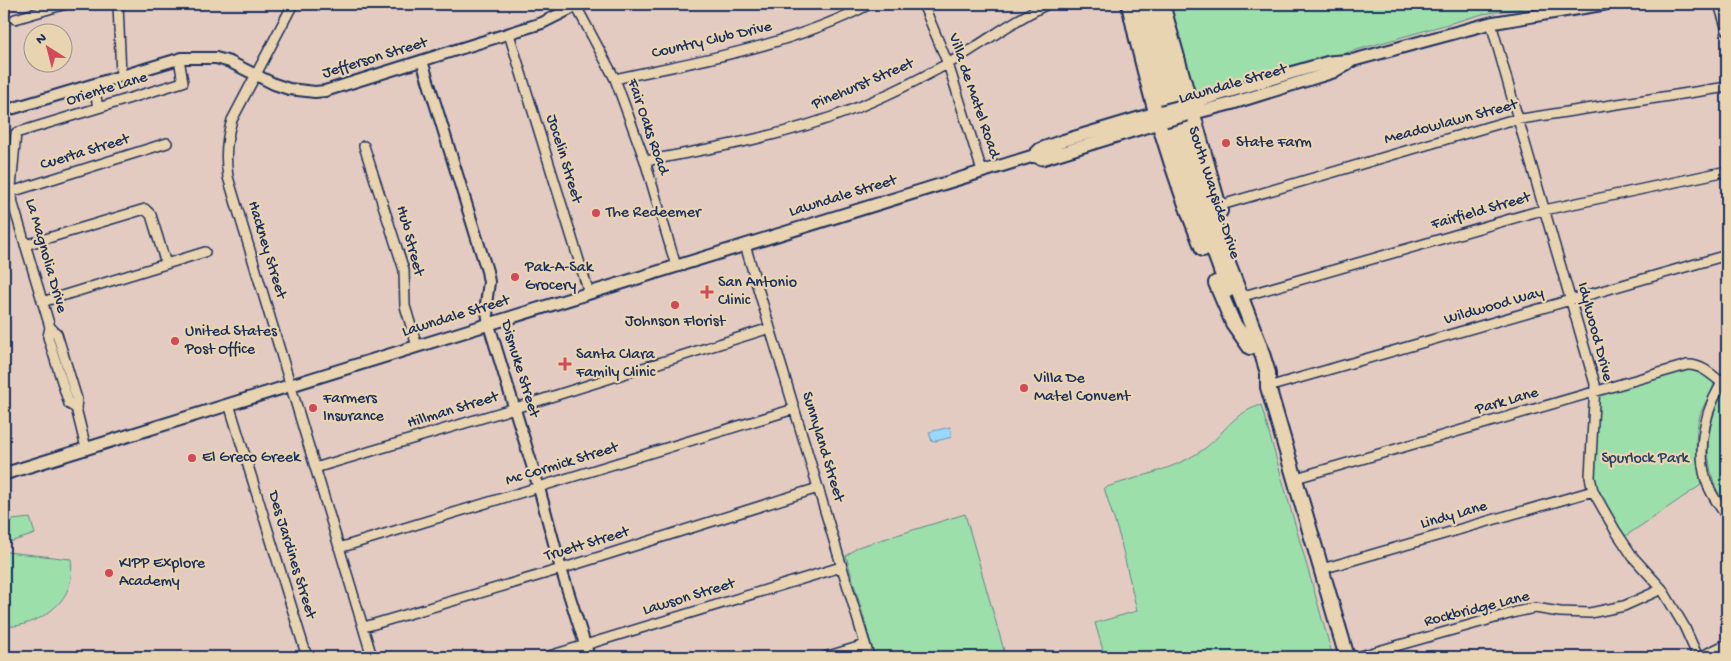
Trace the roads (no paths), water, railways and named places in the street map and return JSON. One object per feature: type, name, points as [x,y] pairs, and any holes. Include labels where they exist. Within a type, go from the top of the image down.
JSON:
[{"type":"main road","points":[[1129,4],[1191,221],[1233,323],[1254,345]]},
{"type":"main road","name":"South Wayside Drive","points":[[1141,4],[1163,91],[1198,210],[1216,261],[1268,373],[1268,387],[1348,657]]},
{"type":"main road","name":"South Wayside Drive","points":[[1152,4],[1160,39],[1218,238],[1254,345]]},
{"type":"main road","points":[[1162,4],[1189,109],[1253,316],[1254,345]]},
{"type":"main road","name":"Lawndale Street","points":[[4,474],[1033,156],[1040,149],[1063,146],[1189,109],[1230,104],[1329,62],[1354,60],[1491,23],[1605,4]]},
{"type":"street","points":[[15,19],[66,4]]},
{"type":"street","points":[[118,4],[121,76]]},
{"type":"street","name":"Hackney Street","points":[[293,4],[232,120],[228,134],[226,165],[372,657]]},
{"type":"street","name":"Country Club Drive","points":[[615,79],[716,58],[780,41],[845,17],[870,4]]},
{"type":"street","name":"Villa de Matel Road","points":[[923,4],[948,64],[982,171]]},
{"type":"street","name":"Pinehurst Street","points":[[645,162],[760,138],[816,123],[852,110],[948,64],[1004,27],[1048,4]]},
{"type":"street","points":[[1719,4],[1727,30]]},
{"type":"street","name":"Jefferson Street","points":[[4,112],[179,59],[204,57],[230,62],[274,84],[289,89],[315,92],[325,91],[542,24],[577,5]]},
{"type":"street","name":"Fair Oaks Road","points":[[577,5],[615,79],[645,162],[676,266]]},
{"type":"street","name":"Idylwood Drive","points":[[1491,23],[1595,384],[1590,477],[1593,491],[1633,558],[1662,589],[1684,626],[1698,657]]},
{"type":"street","name":"Jocelin Street","points":[[509,34],[589,293]]},
{"type":"street","name":"Oriente Lane","points":[[16,133],[184,82],[179,59]]},
{"type":"street","name":"Dismuke Street","points":[[422,61],[487,272],[489,282],[486,304],[489,324],[539,488],[561,569],[589,657]]},
{"type":"street","points":[[94,85],[98,108]]},
{"type":"street","name":"Meadowlawn Street","points":[[1218,206],[1518,119],[1727,87]]},
{"type":"street","name":"La Magnolia Drive","points":[[16,133],[12,192],[13,204],[50,327],[57,334],[77,399],[76,408],[86,448]]},
{"type":"street","name":"Cuerta Street","points":[[12,192],[167,143]]},
{"type":"street","name":"Hub Street","points":[[364,146],[404,270],[405,306],[417,346]]},
{"type":"street","name":"Fairfield Street","points":[[1247,295],[1544,209],[1727,171]]},
{"type":"street","points":[[25,245],[145,209],[151,215],[166,264]]},
{"type":"street","name":"Sunnyland Street","points":[[745,245],[869,657]]},
{"type":"street","points":[[42,302],[205,252]]},
{"type":"street","name":"Wildwood Way","points":[[1268,387],[1727,255]]},
{"type":"street","name":"Hillman Street","points":[[315,468],[770,328]]},
{"type":"street","name":"Park Lane","points":[[1296,478],[1687,365],[1694,365],[1725,380]]},
{"type":"street","points":[[1725,380],[1711,405],[1707,417],[1702,458],[1706,480],[1714,499],[1727,517]]},
{"type":"street","name":"Des Jardines Street","points":[[229,404],[306,657]]},
{"type":"street","name":"Mc Cormick Street","points":[[339,548],[794,410]]},
{"type":"street","name":"Truett Street","points":[[364,627],[561,569],[818,488]]},
{"type":"street","name":"Lindy Lane","points":[[1322,569],[1593,491]]},
{"type":"street","name":"Lawson Street","points":[[546,657],[841,567]]},
{"type":"street","name":"Rockbridge Lane","points":[[1357,657],[1516,612],[1535,608],[1560,612],[1590,613],[1624,606],[1662,589]]},
{"type":"street","points":[[1704,657],[1708,653],[1727,644]]},
{"type":"street","points":[[826,657],[865,645]]},
{"type":"water","points":[[950,427],[952,437],[932,442],[929,432]]},
{"type":"place","name":"State Farm","points":[[1226,143]]},
{"type":"place","name":"The Redeemer","points":[[596,213]]},
{"type":"place","name":"Pak-A-Sak Grocery","points":[[515,277]]},
{"type":"place","name":"San Antonio Clinic","points":[[707,292]]},
{"type":"place","name":"Johnson Florist","points":[[675,305]]},
{"type":"place","name":"United States Post Office","points":[[175,341]]},
{"type":"place","name":"Santa Clara Family Clinic","points":[[565,364]]},
{"type":"place","name":"Villa De Matel Convent","points":[[1024,388]]},
{"type":"place","name":"Farmers Insurance","points":[[313,408]]},
{"type":"place","name":"El Greco Greek","points":[[192,458]]},
{"type":"place","name":"KIPP Explore Academy","points":[[109,573]]},
{"type":"park label","name":"Spurlock Park","points":[[1645,459]]}]
